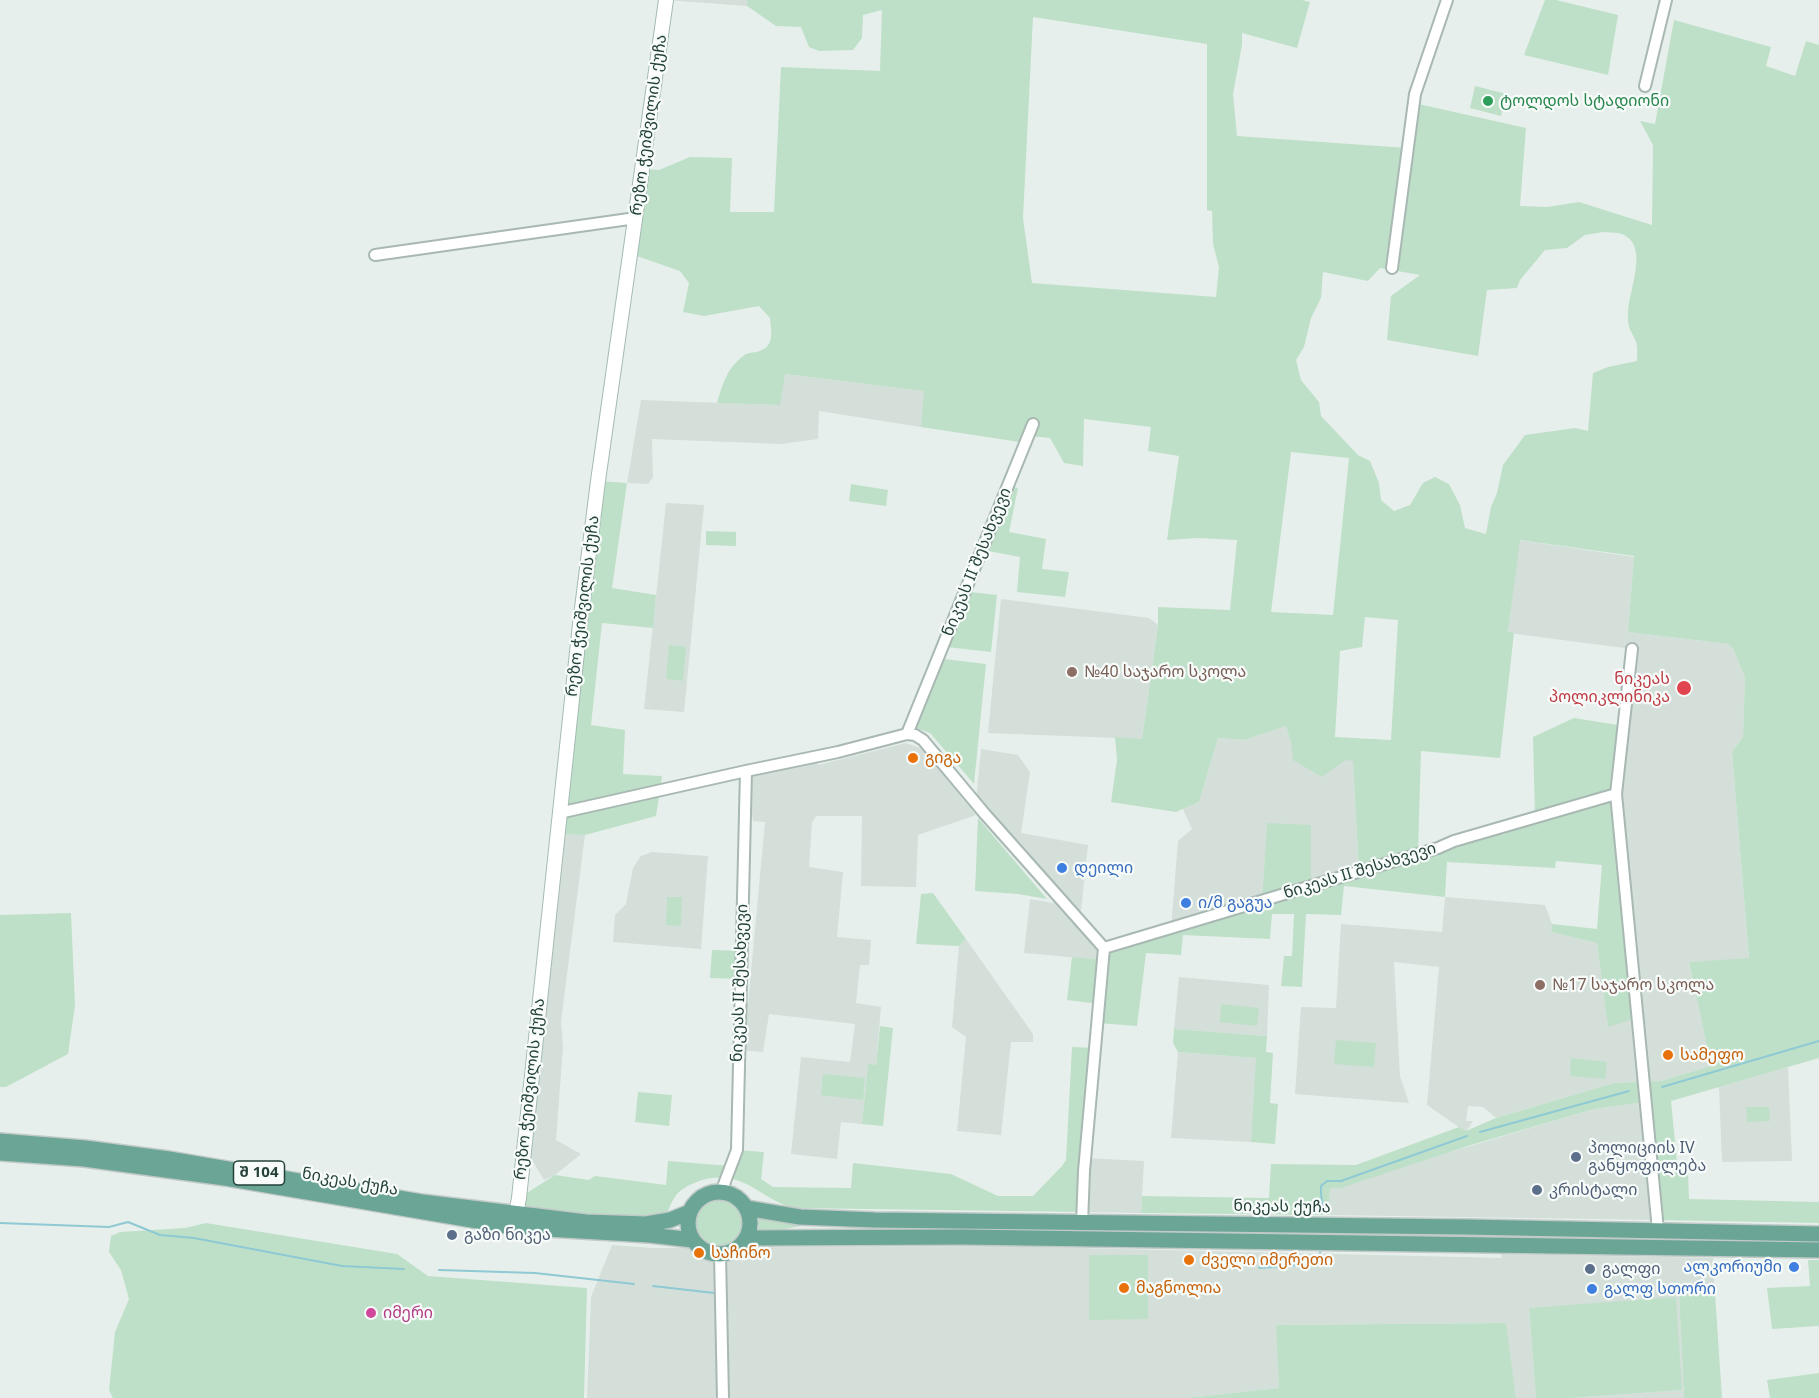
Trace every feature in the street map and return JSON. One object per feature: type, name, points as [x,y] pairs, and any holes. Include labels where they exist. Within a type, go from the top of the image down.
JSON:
[{"type":"main road","name":"რეზო ჭეიშვილის ქუჩა","points":[[514,1221],[598,481],[666,0]]},
{"type":"main road","name":"ნიკეას ქუჩა","points":[[0,1141],[85,1148],[224,1167],[422,1202],[514,1221],[646,1224],[670,1220],[690,1212],[703,1197],[721,1192],[739,1199],[746,1208],[800,1217],[875,1220],[1819,1234]]},
{"type":"main road","name":"ნიკეას ქუჩა","points":[[0,1154],[84,1160],[225,1178],[514,1221],[693,1240],[709,1252],[720,1254]]},
{"type":"main road","points":[[720,1254],[730,1252],[746,1238],[750,1228],[750,1217],[746,1208]]},
{"type":"main road","points":[[690,1212],[688,1221],[693,1240]]},
{"type":"main road","points":[[1529,1246],[1530,1228]]},
{"type":"main road","points":[[746,1238],[963,1237],[1819,1250]]},
{"type":"street","points":[[1392,268],[1415,94],[1447,0]]},
{"type":"street","points":[[1645,86],[1666,0]]},
{"type":"street","points":[[375,255],[636,218]]},
{"type":"street","name":"ნიკეას II შესახვევი","points":[[907,734],[1033,424]]},
{"type":"street","points":[[1632,649],[1616,794],[1658,1230]]},
{"type":"street","points":[[559,813],[838,752],[907,734],[915,735],[923,740],[984,813],[1104,948],[1084,1171],[1082,1222]]},
{"type":"street","name":"ნიკეას II შესახვევი","points":[[721,1192],[736,1150],[746,771]]},
{"type":"street","name":"ნიკეას II შესახვევი","points":[[1104,948],[1616,794]]},
{"type":"street","points":[[720,1254],[723,1398]]},
{"type":"shaded area","points":[[666,0],[747,0],[747,6]]},
{"type":"shaded area","points":[[784,374],[925,391],[921,427],[819,411],[818,439],[781,444],[652,439],[653,477],[648,484],[627,483],[641,400],[779,405]]},
{"type":"shaded area","points":[[666,503],[704,505],[684,712],[644,709]]},
{"type":"shaded area","points":[[1519,540],[1634,557],[1628,632],[1728,644],[1733,649],[1745,677],[1743,737],[1732,752],[1749,959],[1689,962],[1711,1066],[1661,1081],[1614,1083],[1496,1118],[1483,1107],[1468,1106],[1466,1121],[1473,1121],[1466,1132],[1427,1105],[1439,967],[1394,962],[1400,1076],[1409,1103],[1295,1094],[1301,1007],[1336,1008],[1341,924],[1442,932],[1445,897],[1545,905],[1552,924],[1551,932],[1597,943],[1608,1026],[1616,794],[1632,649],[1508,633]]},
{"type":"shaded area","name":"№40 საჯარო სკოლა","points":[[1001,599],[1149,618],[1158,625],[1142,739],[988,733]]},
{"type":"shaded area","points":[[1286,726],[1294,760],[1353,760],[1359,872],[1311,886],[1267,824],[1262,901],[1171,928],[1178,841],[1192,829],[1183,809],[1199,802],[1218,738],[1244,740]]},
{"type":"shaded area","points":[[906,743],[921,748],[976,815],[918,835],[916,887],[861,886],[862,816],[816,816],[812,823],[809,867],[843,872],[837,937],[871,940],[869,965],[860,965],[856,1003],[881,1007],[876,1065],[868,1065],[862,1124],[841,1122],[837,1159],[791,1154],[801,1057],[850,1062],[855,1024],[769,1014],[763,1052],[739,1050],[739,1001],[748,1004],[765,822],[753,821],[746,771],[818,756],[818,765]]},
{"type":"shaded area","points":[[981,749],[1018,755],[1030,772],[1021,833],[1088,845],[1080,920],[1104,948],[1103,960],[1024,953],[1030,899],[1065,905],[976,802]]},
{"type":"shaded area","points":[[558,834],[585,835],[561,1021],[563,1047],[556,1140],[581,1154],[555,1175],[544,1180],[527,1152]]},
{"type":"shaded area","points":[[652,852],[708,856],[701,949],[613,942],[615,915],[626,904],[633,868],[641,856]]},
{"type":"shaded area","points":[[966,939],[1033,1034],[1033,1042],[1011,1042],[1001,1135],[957,1131],[966,1037],[952,1027],[959,946]]},
{"type":"shaded area","points":[[1179,977],[1269,985],[1267,1036],[1174,1029]]},
{"type":"shaded area","points":[[1178,1052],[1257,1058],[1251,1142],[1171,1138]]},
{"type":"shaded area","points":[[1788,1067],[1792,1161],[1722,1162],[1719,1087]]},
{"type":"shaded area","points":[[1645,1102],[1656,1220],[1329,1215],[1330,1188],[1594,1109]]},
{"type":"shaded area","points":[[1085,1158],[1144,1161],[1141,1213],[1082,1212]]},
{"type":"shaded area","points":[[612,1245],[653,1248],[996,1246],[1502,1258],[1501,1254],[1713,1258],[1715,1293],[1679,1294],[1684,1398],[1571,1398],[1682,1390],[1529,1308],[1536,1398],[1516,1398],[1505,1323],[1277,1325],[1279,1388],[1187,1398],[587,1398],[591,1297]]},
{"type":"green space","points":[[747,0],[1302,0],[1310,2],[1297,48],[1242,33],[1233,94],[1237,136],[1407,148],[1414,103],[1526,128],[1520,206],[1547,207],[1579,202],[1652,225],[1653,145],[1640,121],[1655,124],[1674,20],[1771,47],[1766,66],[1795,76],[1806,41],[1819,45],[1819,1058],[1671,1101],[1678,1173],[1688,1173],[1689,1199],[1819,1202],[1819,1223],[1656,1220],[1645,1102],[1594,1109],[1471,1145],[1341,1188],[1330,1188],[1329,1215],[1141,1213],[1142,1196],[1269,1198],[1271,1164],[1356,1165],[1459,1127],[1466,1131],[1496,1118],[1614,1083],[1661,1081],[1711,1066],[1689,962],[1749,958],[1732,752],[1743,737],[1745,677],[1733,649],[1728,644],[1628,632],[1634,556],[1520,540],[1508,632],[1514,633],[1500,758],[1421,751],[1418,853],[1535,818],[1533,737],[1574,718],[1624,726],[1616,794],[1637,1018],[1608,1027],[1597,943],[1551,932],[1552,924],[1597,929],[1602,865],[1556,861],[1555,868],[1447,862],[1445,897],[1344,886],[1341,915],[1306,914],[1302,987],[1281,986],[1284,956],[1292,956],[1294,914],[1272,914],[1270,939],[1183,935],[1181,955],[1146,953],[1137,1026],[1098,1023],[1099,1004],[1067,1000],[1072,957],[1103,960],[1104,948],[1262,901],[1267,823],[1311,825],[1311,886],[1359,872],[1353,761],[1345,760],[1322,777],[1293,760],[1286,726],[1244,740],[1218,738],[1199,802],[1176,812],[1111,802],[1117,760],[1115,737],[1142,739],[1158,625],[1158,607],[1230,610],[1237,540],[1198,538],[1167,540],[1179,456],[1148,451],[1151,427],[1084,419],[1083,466],[1064,463],[1050,438],[1029,436],[1026,443],[921,427],[924,391],[785,374],[780,405],[717,403],[724,382],[734,364],[746,354],[765,348],[770,342],[770,318],[759,306],[704,316],[683,312],[689,283],[680,271],[631,254],[642,169],[659,170],[690,157],[732,158],[730,212],[774,212],[781,67],[880,71],[882,10],[863,15],[862,38],[853,50],[819,51],[809,47],[801,27],[776,26],[747,6]],"holes":[[[1033,17],[1207,44],[1207,210],[1212,211],[1213,244],[1219,267],[1216,297],[1032,283],[1023,218]],[[1603,232],[1620,233],[1631,240],[1635,249],[1636,271],[1628,321],[1637,344],[1637,361],[1608,367],[1593,373],[1588,431],[1575,428],[1525,435],[1503,465],[1486,534],[1465,528],[1460,505],[1449,484],[1435,477],[1423,483],[1410,505],[1394,511],[1381,500],[1379,483],[1370,461],[1358,455],[1321,416],[1319,402],[1301,380],[1296,360],[1304,347],[1311,318],[1321,298],[1323,272],[1368,281],[1380,268],[1420,275],[1391,296],[1387,340],[1478,356],[1487,290],[1517,288],[1520,280],[1545,250],[1567,248],[1585,235]],[[1291,452],[1349,458],[1333,615],[1271,612]],[[1365,617],[1398,620],[1391,740],[1335,737],[1340,651],[1362,647]]]},
{"type":"green space","points":[[1545,0],[1556,0],[1618,15],[1608,75],[1524,55]]},
{"type":"green space","name":"ტოლდოს სტადიონი","points":[[1475,86],[1507,94],[1501,116],[1470,108]]},
{"type":"green space","points":[[598,481],[627,483],[612,588],[656,595],[653,628],[602,623],[591,725],[625,730],[623,774],[662,776],[656,816],[585,835],[558,834]]},
{"type":"green space","points":[[851,484],[888,490],[886,506],[849,501]]},
{"type":"green space","points":[[1008,486],[1018,488],[1009,532],[1046,539],[1042,569],[1069,572],[1065,597],[1017,592],[1020,557],[983,550]]},
{"type":"green space","points":[[706,531],[736,532],[736,546],[706,545]]},
{"type":"green space","points":[[970,592],[997,595],[991,652],[947,647]]},
{"type":"green space","points":[[669,645],[686,647],[683,681],[666,679]]},
{"type":"green space","points":[[944,659],[986,664],[974,784],[930,733],[916,728]]},
{"type":"green space","points":[[978,818],[1047,899],[975,891]]},
{"type":"green space","points":[[933,893],[966,939],[959,946],[916,944],[921,894]]},
{"type":"green space","points":[[667,897],[682,897],[681,926],[666,925]]},
{"type":"green space","points":[[71,913],[75,1005],[68,1054],[6,1087],[0,1087],[0,915]]},
{"type":"green space","points":[[712,950],[741,951],[740,979],[710,978]]},
{"type":"green space","points":[[1221,1004],[1259,1008],[1257,1026],[1220,1022]]},
{"type":"green space","points":[[880,1026],[893,1028],[883,1126],[862,1124],[868,1064],[876,1065]]},
{"type":"green space","points":[[1174,1029],[1267,1036],[1266,1052],[1273,1053],[1270,1103],[1278,1104],[1275,1144],[1251,1142],[1256,1058],[1178,1052],[1173,1043]]},
{"type":"green space","points":[[1336,1040],[1376,1043],[1374,1067],[1334,1064]]},
{"type":"green space","points":[[1072,1047],[1095,1048],[1082,1212],[797,1208],[773,1200],[739,1181],[716,1178],[699,1181],[684,1188],[674,1198],[666,1217],[516,1214],[519,1198],[555,1175],[589,1180],[595,1176],[666,1185],[668,1161],[730,1166],[737,1150],[764,1152],[761,1179],[773,1187],[851,1188],[853,1163],[951,1174],[998,1196],[1033,1196],[1066,1160]]},
{"type":"green space","points":[[1571,1058],[1607,1062],[1605,1079],[1570,1076]]},
{"type":"green space","points":[[823,1074],[865,1078],[863,1100],[821,1095]]},
{"type":"green space","points":[[638,1092],[672,1095],[669,1126],[635,1122]]},
{"type":"green space","points":[[1746,1107],[1769,1107],[1770,1121],[1747,1122]]},
{"type":"green space","points":[[720,1199],[737,1206],[744,1223],[737,1240],[720,1247],[703,1240],[696,1223],[703,1206]]},
{"type":"green space","points":[[758,1213],[801,1226],[757,1234]]},
{"type":"green space","points":[[206,1223],[397,1254],[428,1276],[587,1288],[584,1398],[113,1398],[109,1390],[115,1332],[129,1299],[121,1270],[109,1252],[111,1236],[120,1232],[185,1228]]},
{"type":"green space","points":[[1089,1255],[1148,1255],[1148,1319],[1089,1320]]},
{"type":"green space","points":[[1808,1260],[1819,1260],[1819,1326],[1772,1329],[1767,1288],[1810,1286]]},
{"type":"green space","points":[[1715,1293],[1722,1398],[1684,1398],[1679,1294]]},
{"type":"green space","points":[[1676,1297],[1682,1390],[1571,1398],[1536,1398],[1529,1308]]},
{"type":"green space","points":[[1506,1323],[1516,1398],[1187,1398],[1279,1388],[1276,1325]]},
{"type":"green space","points":[[1819,1373],[1819,1398],[1770,1398],[1767,1380]]},
{"type":"waterway","points":[[1662,1087],[1819,1041]]},
{"type":"waterway","points":[[1480,1132],[1629,1091]]},
{"type":"waterway","points":[[1323,1213],[1321,1186],[1327,1181],[1341,1181],[1467,1136]]},
{"type":"waterway","points":[[0,1223],[109,1227],[128,1222],[160,1235],[194,1238],[342,1266],[404,1269]]},
{"type":"waterway","points":[[1259,1268],[1314,1264],[1319,1260],[1320,1252]]},
{"type":"waterway","points":[[439,1270],[535,1273],[634,1284]]},
{"type":"waterway","points":[[653,1286],[714,1293]]},
{"type":"place","name":"ტოლდოს სტადიონი","points":[[1488,101]]},
{"type":"place","name":"№40 საჯარო სკოლა","points":[[1072,672]]},
{"type":"place","name":"ნიკეას პოლიკლინიკა","points":[[1684,688]]},
{"type":"place","name":"გიგა","points":[[913,758]]},
{"type":"place","name":"დეილი","points":[[1062,868]]},
{"type":"place","name":"ი/მ გაგუა","points":[[1186,903]]},
{"type":"place","name":"№17 საჯარო სკოლა","points":[[1540,985]]},
{"type":"place","name":"სამეფო","points":[[1668,1055]]},
{"type":"place","name":"პოლიციის IV განყოფილება","points":[[1576,1157]]},
{"type":"place","name":"კრისტალი","points":[[1537,1190]]},
{"type":"place","name":"გაზი ნიკეა","points":[[452,1235]]},
{"type":"place","name":"საჩინო","points":[[699,1253]]},
{"type":"place","name":"ძველი იმერეთი","points":[[1189,1260]]},
{"type":"place","name":"ალკორიუმი","points":[[1794,1267]]},
{"type":"place","name":"გალფი","points":[[1590,1269]]},
{"type":"place","name":"მაგნოლია","points":[[1124,1288]]},
{"type":"place","name":"გალფ სთორი","points":[[1592,1289]]},
{"type":"place","name":"იმერი","points":[[371,1313]]}]
